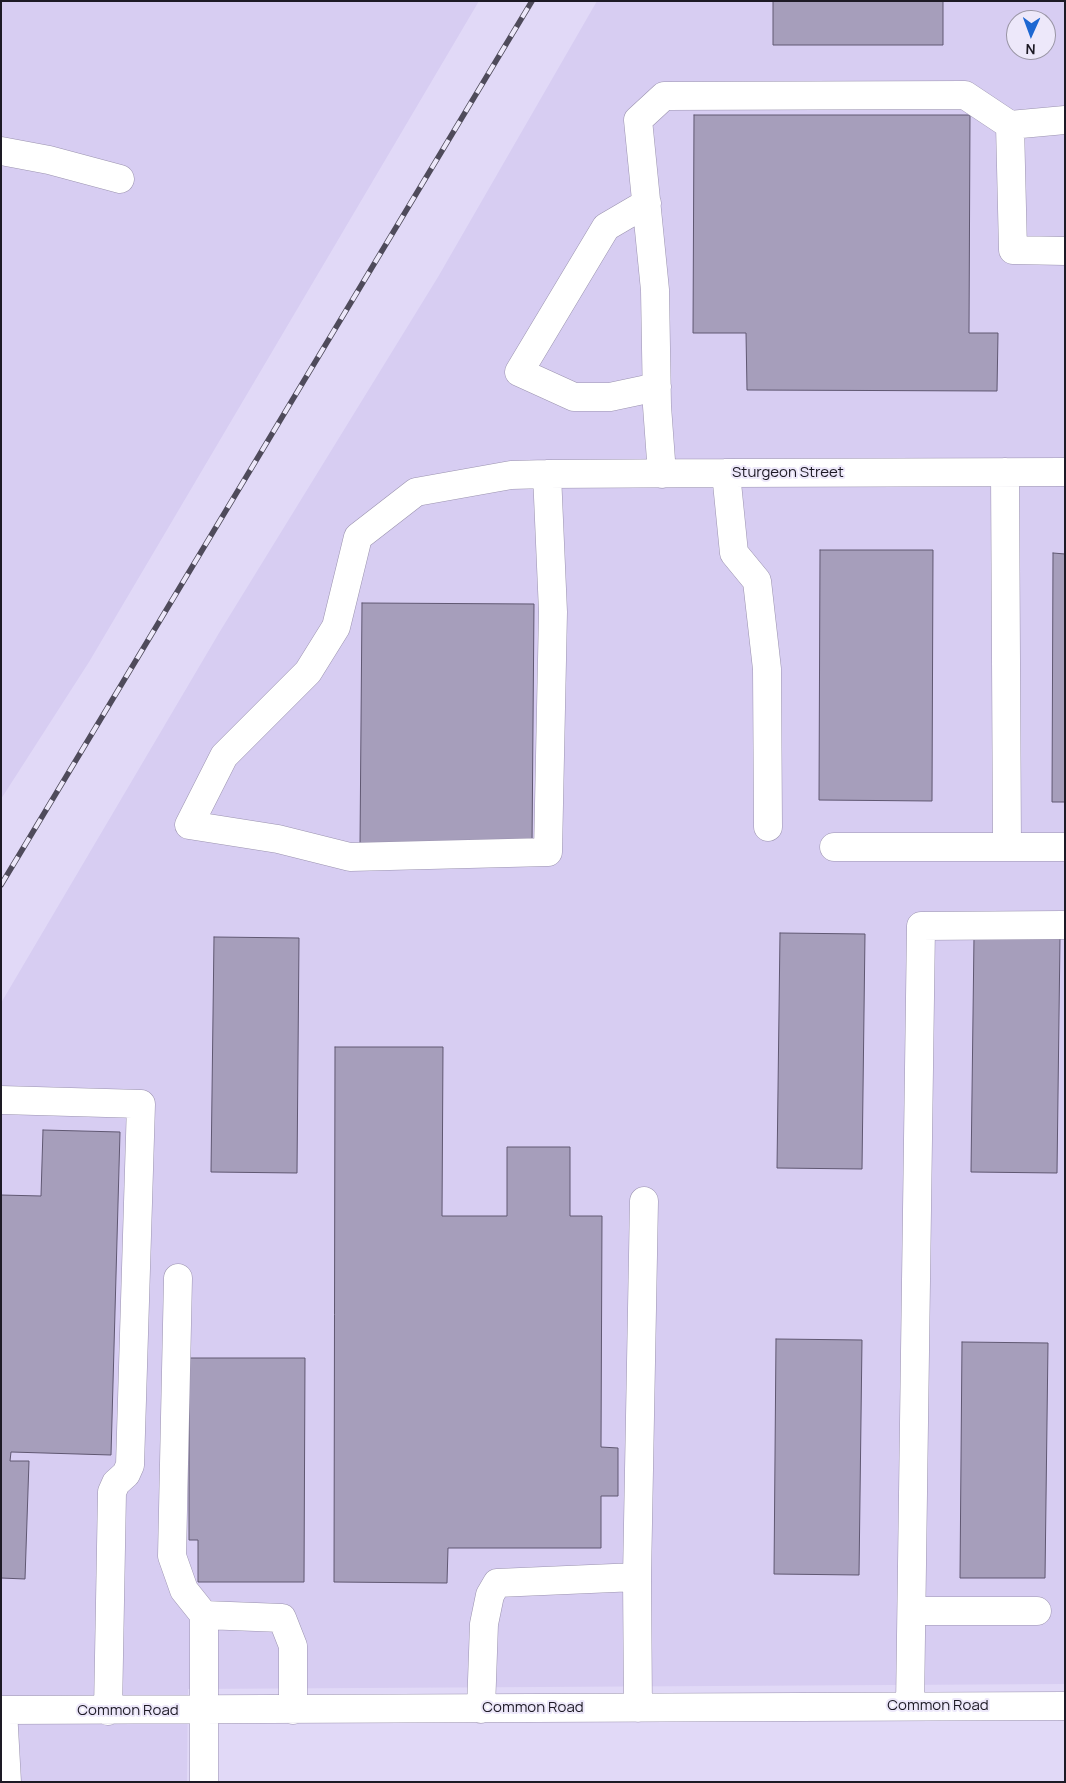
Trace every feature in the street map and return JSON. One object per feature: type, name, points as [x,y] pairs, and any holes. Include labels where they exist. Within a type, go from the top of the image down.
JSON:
[{"type":"street","points":[[662,474],[657,387],[655,290],[638,120],[664,96],[965,95],[1010,125],[1065,120]]},
{"type":"street","points":[[1010,125],[1013,250],[1065,251]]},
{"type":"street","points":[[1,151],[49,160],[120,179]]},
{"type":"street","points":[[647,203],[606,227],[519,372],[574,397],[610,397],[657,387]]},
{"type":"street","points":[[1005,472],[1007,846]]},
{"type":"street","name":"Sturgeon Street","points":[[547,474],[553,612],[548,852],[350,857],[278,839],[190,824],[224,756],[308,672],[336,627],[358,537],[416,492],[511,475],[547,474],[726,473],[1065,472]]},
{"type":"street","points":[[726,473],[734,553],[757,582],[767,669],[768,827]]},
{"type":"street","points":[[834,847],[1065,847]]},
{"type":"street","points":[[910,1706],[921,926],[1063,925]]},
{"type":"street","points":[[1,1100],[141,1104],[130,1465],[126,1474],[116,1483],[112,1492],[108,1711]]},
{"type":"street","points":[[638,1708],[637,1577],[644,1201]]},
{"type":"street","points":[[178,1278],[172,1556],[184,1590],[204,1615],[204,1782]]},
{"type":"street","points":[[482,1709],[484,1624],[490,1595],[497,1583],[637,1577]]},
{"type":"street","points":[[912,1611],[1037,1611]]},
{"type":"street","points":[[204,1615],[282,1618],[293,1646],[292,1710]]},
{"type":"street","name":"Common Road","points":[[2,1710],[204,1711],[1065,1706]]},
{"type":"street","points":[[2,1710],[7,1782]]},
{"type":"shaded area","points":[[1,1],[479,1],[89,662],[1,799]]},
{"type":"shaded area","points":[[597,1],[1065,1],[1065,1684],[188,1689],[187,1782],[1,1782],[1,1003],[219,633],[438,277]]},
{"type":"building","points":[[773,1],[943,1],[943,45],[773,45]]},
{"type":"building","points":[[694,115],[970,115],[969,333],[998,333],[997,391],[747,390],[746,333],[693,333]]},
{"type":"building","points":[[820,550],[933,550],[932,801],[819,800]]},
{"type":"building","points":[[1053,553],[1065,554],[1065,802],[1052,802]]},
{"type":"building","points":[[362,603],[534,604],[532,846],[360,845]]},
{"type":"building","points":[[780,933],[865,934],[862,1169],[777,1168]]},
{"type":"building","points":[[214,937],[299,938],[297,1173],[211,1172]]},
{"type":"building","points":[[974,937],[1060,938],[1057,1173],[971,1172]]},
{"type":"building","points":[[335,1047],[443,1047],[442,1216],[507,1216],[507,1147],[570,1147],[570,1216],[602,1216],[601,1447],[618,1448],[618,1496],[601,1496],[601,1548],[448,1548],[447,1583],[334,1582]]},
{"type":"building","points":[[43,1130],[120,1132],[111,1455],[11,1452],[10,1461],[29,1461],[25,1579],[1,1578],[1,1195],[41,1196]]},
{"type":"building","points":[[776,1339],[862,1340],[859,1575],[774,1574]]},
{"type":"building","points":[[962,1342],[1048,1343],[1045,1578],[960,1578]]},
{"type":"building","points":[[189,1358],[305,1358],[304,1582],[198,1582],[198,1540],[189,1540]]},
{"type":"railway","points":[[1,885],[532,1]]}]
